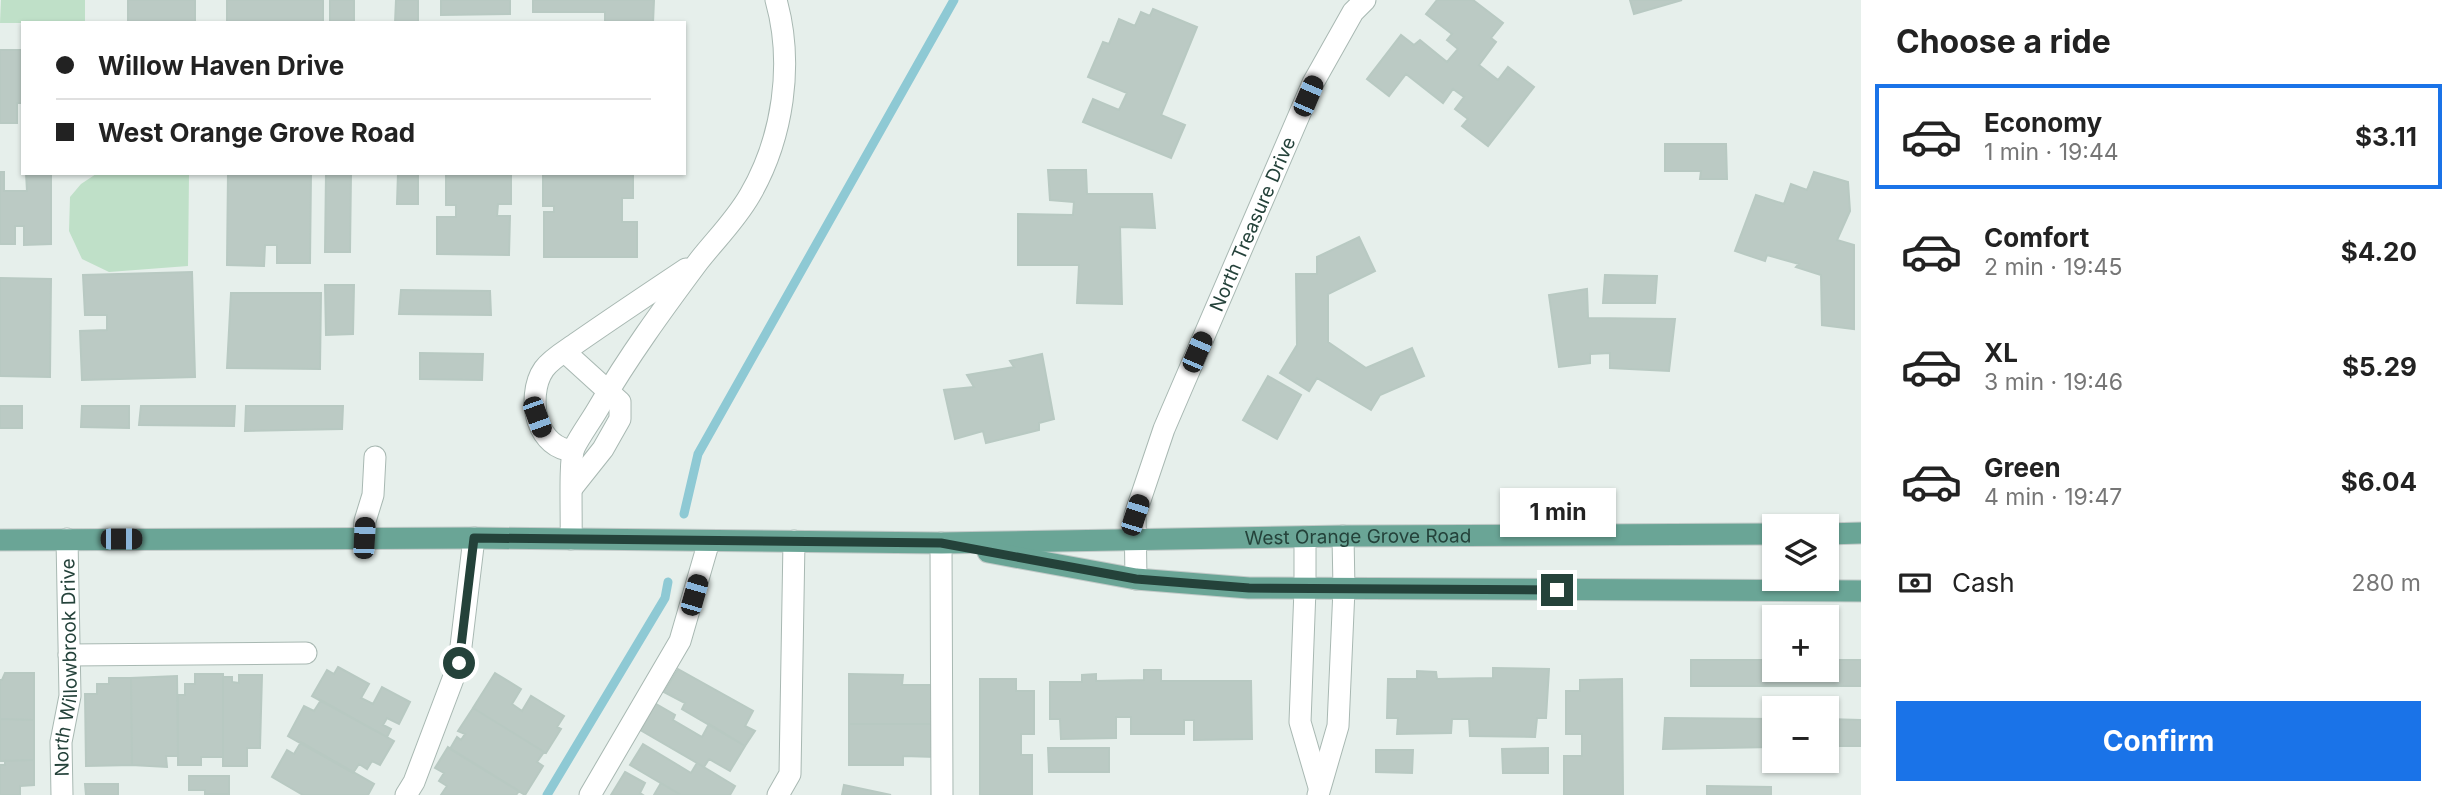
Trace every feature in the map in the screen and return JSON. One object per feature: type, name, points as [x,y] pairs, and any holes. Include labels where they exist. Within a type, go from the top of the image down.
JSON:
[{"type":"main road","points":[[1839,534],[1861,533]]},
{"type":"main road","name":"West Orange Grove Road","points":[[0,540],[571,538],[941,543],[1343,536],[1762,534]]},
{"type":"main road","name":"West Orange Grove Road","points":[[941,543],[1136,579],[1249,588],[1861,591]]},
{"type":"street","points":[[571,538],[573,451],[622,368],[700,259],[728,228],[750,195],[772,144],[779,122],[784,78],[784,43],[776,0]]},
{"type":"street","name":"North Treasure Drive","points":[[1136,579],[1135,515],[1175,403],[1313,83],[1353,12],[1365,0]]},
{"type":"street","points":[[573,451],[551,443],[542,431],[535,405],[539,379],[544,368],[700,259]]},
{"type":"street","points":[[565,352],[620,402],[620,419],[603,449],[572,488]]},
{"type":"street","points":[[364,538],[365,521],[373,495],[374,465]]},
{"type":"street","points":[[1319,791],[1338,726],[1344,589],[1343,536]]},
{"type":"street","points":[[1305,537],[1300,722],[1319,791]]},
{"type":"street","points":[[406,795],[414,782],[459,663],[474,538]]},
{"type":"street","name":"North Willowbrook Drive","points":[[62,795],[61,743],[70,696],[67,540]]},
{"type":"street","points":[[590,795],[680,640],[709,541]]},
{"type":"street","points":[[778,795],[790,774],[794,541]]},
{"type":"street","points":[[941,543],[942,795]]},
{"type":"street","points":[[69,655],[306,653]]},
{"type":"green space","points":[[1,0],[85,0],[85,21],[0,23]]},
{"type":"green space","points":[[94,175],[189,175],[188,266],[109,272],[82,259],[69,231],[70,197],[81,184]]},
{"type":"building","points":[[128,0],[195,0],[195,21],[128,21]]},
{"type":"building","points":[[227,0],[323,0],[323,21],[227,21]]},
{"type":"building","points":[[330,0],[354,0],[354,21],[330,21]]},
{"type":"building","points":[[396,0],[418,0],[418,21],[395,21]]},
{"type":"building","points":[[441,0],[510,0],[510,14],[441,15]]},
{"type":"building","points":[[533,0],[654,0],[653,21],[605,21],[605,12],[533,12]]},
{"type":"building","points":[[1437,0],[1473,0],[1503,23],[1491,38],[1496,42],[1479,65],[1498,80],[1508,67],[1534,87],[1488,146],[1462,126],[1468,119],[1455,109],[1464,97],[1453,89],[1443,103],[1406,74],[1389,96],[1367,79],[1401,35],[1414,45],[1420,40],[1447,62],[1458,49],[1447,40],[1452,34],[1426,14]]},
{"type":"building","points":[[1630,0],[1682,0],[1634,14]]},
{"type":"building","points":[[1153,9],[1197,27],[1161,115],[1185,125],[1171,158],[1083,122],[1093,99],[1119,110],[1127,93],[1088,77],[1103,42],[1109,44],[1119,19],[1135,26],[1141,12],[1150,16]]},
{"type":"building","points":[[0,50],[21,50],[21,103],[17,103],[17,123],[0,123]]},
{"type":"building","points":[[1665,144],[1726,144],[1727,179],[1700,179],[1701,171],[1665,171]]},
{"type":"building","points":[[1048,170],[1086,170],[1087,194],[1152,194],[1155,228],[1120,227],[1122,304],[1077,303],[1079,265],[1018,265],[1018,214],[1073,215],[1074,202],[1050,200]]},
{"type":"building","points":[[0,172],[4,172],[4,191],[27,191],[26,175],[51,175],[51,244],[24,245],[24,226],[15,226],[15,244],[0,244]]},
{"type":"building","points":[[1814,172],[1848,182],[1850,211],[1837,240],[1854,245],[1854,329],[1822,325],[1821,275],[1796,267],[1799,264],[1767,255],[1765,261],[1735,251],[1756,195],[1784,204],[1791,184],[1807,190]]},
{"type":"building","points":[[228,175],[311,175],[310,263],[277,263],[277,245],[265,245],[264,266],[227,265]]},
{"type":"building","points":[[326,175],[351,175],[350,252],[325,252]]},
{"type":"building","points":[[398,175],[418,175],[418,204],[397,204]]},
{"type":"building","points":[[446,175],[511,175],[511,204],[498,204],[497,216],[510,216],[509,255],[437,254],[437,217],[456,217],[456,205],[446,205]]},
{"type":"building","points":[[543,175],[633,175],[633,198],[622,198],[622,222],[637,222],[637,257],[544,257],[544,212],[554,212],[554,206],[543,206]]},
{"type":"building","points":[[1359,237],[1375,271],[1328,294],[1328,342],[1366,368],[1412,348],[1424,376],[1380,395],[1371,410],[1317,378],[1309,391],[1280,373],[1297,345],[1296,274],[1317,274],[1317,257]]},
{"type":"building","points":[[192,272],[195,377],[82,380],[80,331],[107,330],[107,315],[85,315],[83,275]]},
{"type":"building","points":[[1605,275],[1657,276],[1655,303],[1603,303]]},
{"type":"building","points":[[0,278],[51,279],[50,377],[0,376]]},
{"type":"building","points":[[325,285],[354,285],[353,334],[326,335]]},
{"type":"building","points":[[1587,289],[1588,318],[1675,319],[1669,371],[1610,368],[1610,353],[1590,354],[1590,363],[1559,367],[1549,295]]},
{"type":"building","points":[[401,290],[490,291],[491,315],[399,314]]},
{"type":"building","points":[[231,293],[321,293],[320,369],[227,368]]},
{"type":"building","points":[[420,353],[483,354],[482,380],[420,379]]},
{"type":"building","points":[[1042,354],[1054,419],[1039,423],[1039,430],[986,443],[983,431],[955,439],[944,390],[974,387],[967,375],[1014,367],[1010,361]]},
{"type":"building","points":[[1268,376],[1301,395],[1277,439],[1243,420]]},
{"type":"building","points":[[0,406],[22,406],[22,428],[0,428]]},
{"type":"building","points":[[82,406],[129,406],[129,428],[81,427]]},
{"type":"building","points":[[141,406],[235,406],[234,426],[139,425]]},
{"type":"building","points":[[246,406],[343,406],[342,429],[245,431]]},
{"type":"building","points":[[1691,660],[1762,660],[1762,682],[1839,682],[1839,660],[1861,660],[1861,686],[1691,686]]},
{"type":"building","points":[[338,667],[369,684],[361,698],[373,704],[382,687],[410,702],[399,724],[387,718],[383,725],[391,729],[387,737],[312,696],[327,670],[334,674]]},
{"type":"building","points":[[1493,668],[1549,669],[1546,718],[1537,718],[1535,737],[1470,736],[1469,719],[1452,719],[1451,733],[1397,734],[1398,718],[1387,718],[1388,679],[1417,679],[1417,671],[1436,672],[1437,679],[1493,678]]},
{"type":"building","points":[[678,669],[753,711],[745,726],[755,731],[745,746],[682,709],[685,703],[664,692]]},
{"type":"building","points":[[1144,670],[1161,670],[1161,681],[1251,681],[1252,739],[1194,740],[1194,720],[1184,720],[1184,734],[1131,734],[1131,717],[1116,717],[1116,738],[1061,739],[1060,719],[1050,719],[1050,682],[1082,682],[1082,675],[1096,674],[1096,681],[1144,680]]},
{"type":"building","points":[[5,673],[34,673],[34,720],[0,719],[0,680]]},
{"type":"building","points":[[495,673],[521,689],[512,704],[522,711],[531,696],[564,716],[557,727],[561,729],[546,753],[473,708]]},
{"type":"building","points":[[195,674],[223,674],[223,757],[201,757],[201,765],[178,765],[178,695],[185,695],[185,684],[195,684]]},
{"type":"building","points":[[849,674],[903,675],[902,685],[937,685],[936,724],[849,724]]},
{"type":"building","points":[[239,675],[262,675],[260,748],[247,748],[247,766],[223,766],[223,677],[232,677],[232,682],[239,683]]},
{"type":"building","points":[[177,676],[178,756],[166,756],[167,767],[132,765],[131,678]]},
{"type":"building","points":[[109,678],[131,678],[132,765],[86,766],[85,694],[97,694],[97,684],[109,684]]},
{"type":"building","points":[[980,679],[1016,679],[1016,691],[1034,691],[1034,734],[1021,734],[1021,755],[1032,755],[1032,795],[980,795]]},
{"type":"building","points":[[1622,679],[1623,795],[1564,795],[1564,756],[1582,756],[1582,734],[1566,734],[1566,691],[1580,691],[1580,680]]},
{"type":"building","points":[[321,700],[394,741],[380,765],[372,761],[367,769],[359,764],[353,773],[288,736],[304,706],[314,711]]},
{"type":"building","points":[[651,701],[675,715],[673,720],[702,737],[709,724],[745,746],[730,771],[709,759],[704,767],[635,727]]},
{"type":"building","points":[[473,708],[544,752],[537,762],[543,766],[525,795],[450,749],[457,737],[461,740],[465,734],[458,731]]},
{"type":"building","points":[[1665,718],[1762,719],[1762,747],[1663,749]]},
{"type":"building","points":[[0,719],[34,720],[34,760],[0,761]]},
{"type":"building","points":[[1839,719],[1861,720],[1861,746],[1839,746]]},
{"type":"building","points":[[849,724],[936,724],[936,757],[903,756],[903,765],[849,765]]},
{"type":"building","points":[[301,742],[374,784],[368,795],[303,795],[272,777],[287,750],[294,754]]},
{"type":"building","points":[[643,744],[691,773],[697,763],[735,786],[730,795],[681,795],[630,765]]},
{"type":"building","points":[[448,747],[519,791],[516,795],[441,795],[447,786],[439,781],[444,773],[435,768]]},
{"type":"building","points":[[1048,748],[1109,748],[1109,772],[1049,772]]},
{"type":"building","points":[[1548,748],[1548,773],[1503,773],[1502,749]]},
{"type":"building","points":[[1376,750],[1413,750],[1412,773],[1376,772]]},
{"type":"building","points":[[34,760],[34,785],[20,786],[20,795],[0,795],[0,765],[5,765],[5,761]]},
{"type":"building","points":[[625,772],[645,783],[640,793],[643,795],[611,795]]},
{"type":"building","points":[[189,776],[229,776],[229,794],[205,794],[205,790],[189,790]]},
{"type":"building","points":[[661,783],[681,795],[654,795]]},
{"type":"building","points":[[85,784],[118,784],[118,795],[86,795]]},
{"type":"building","points":[[844,785],[891,795],[842,795]]},
{"type":"building","points":[[1707,786],[1771,787],[1771,795],[1707,795]]},
{"type":"waterway","points":[[684,514],[698,454],[954,0]]},
{"type":"waterway","points":[[547,795],[665,598],[668,582]]},
{"type":"route","points":[[459,663],[474,538],[941,543],[1136,579],[1249,588],[1557,590]]}]
